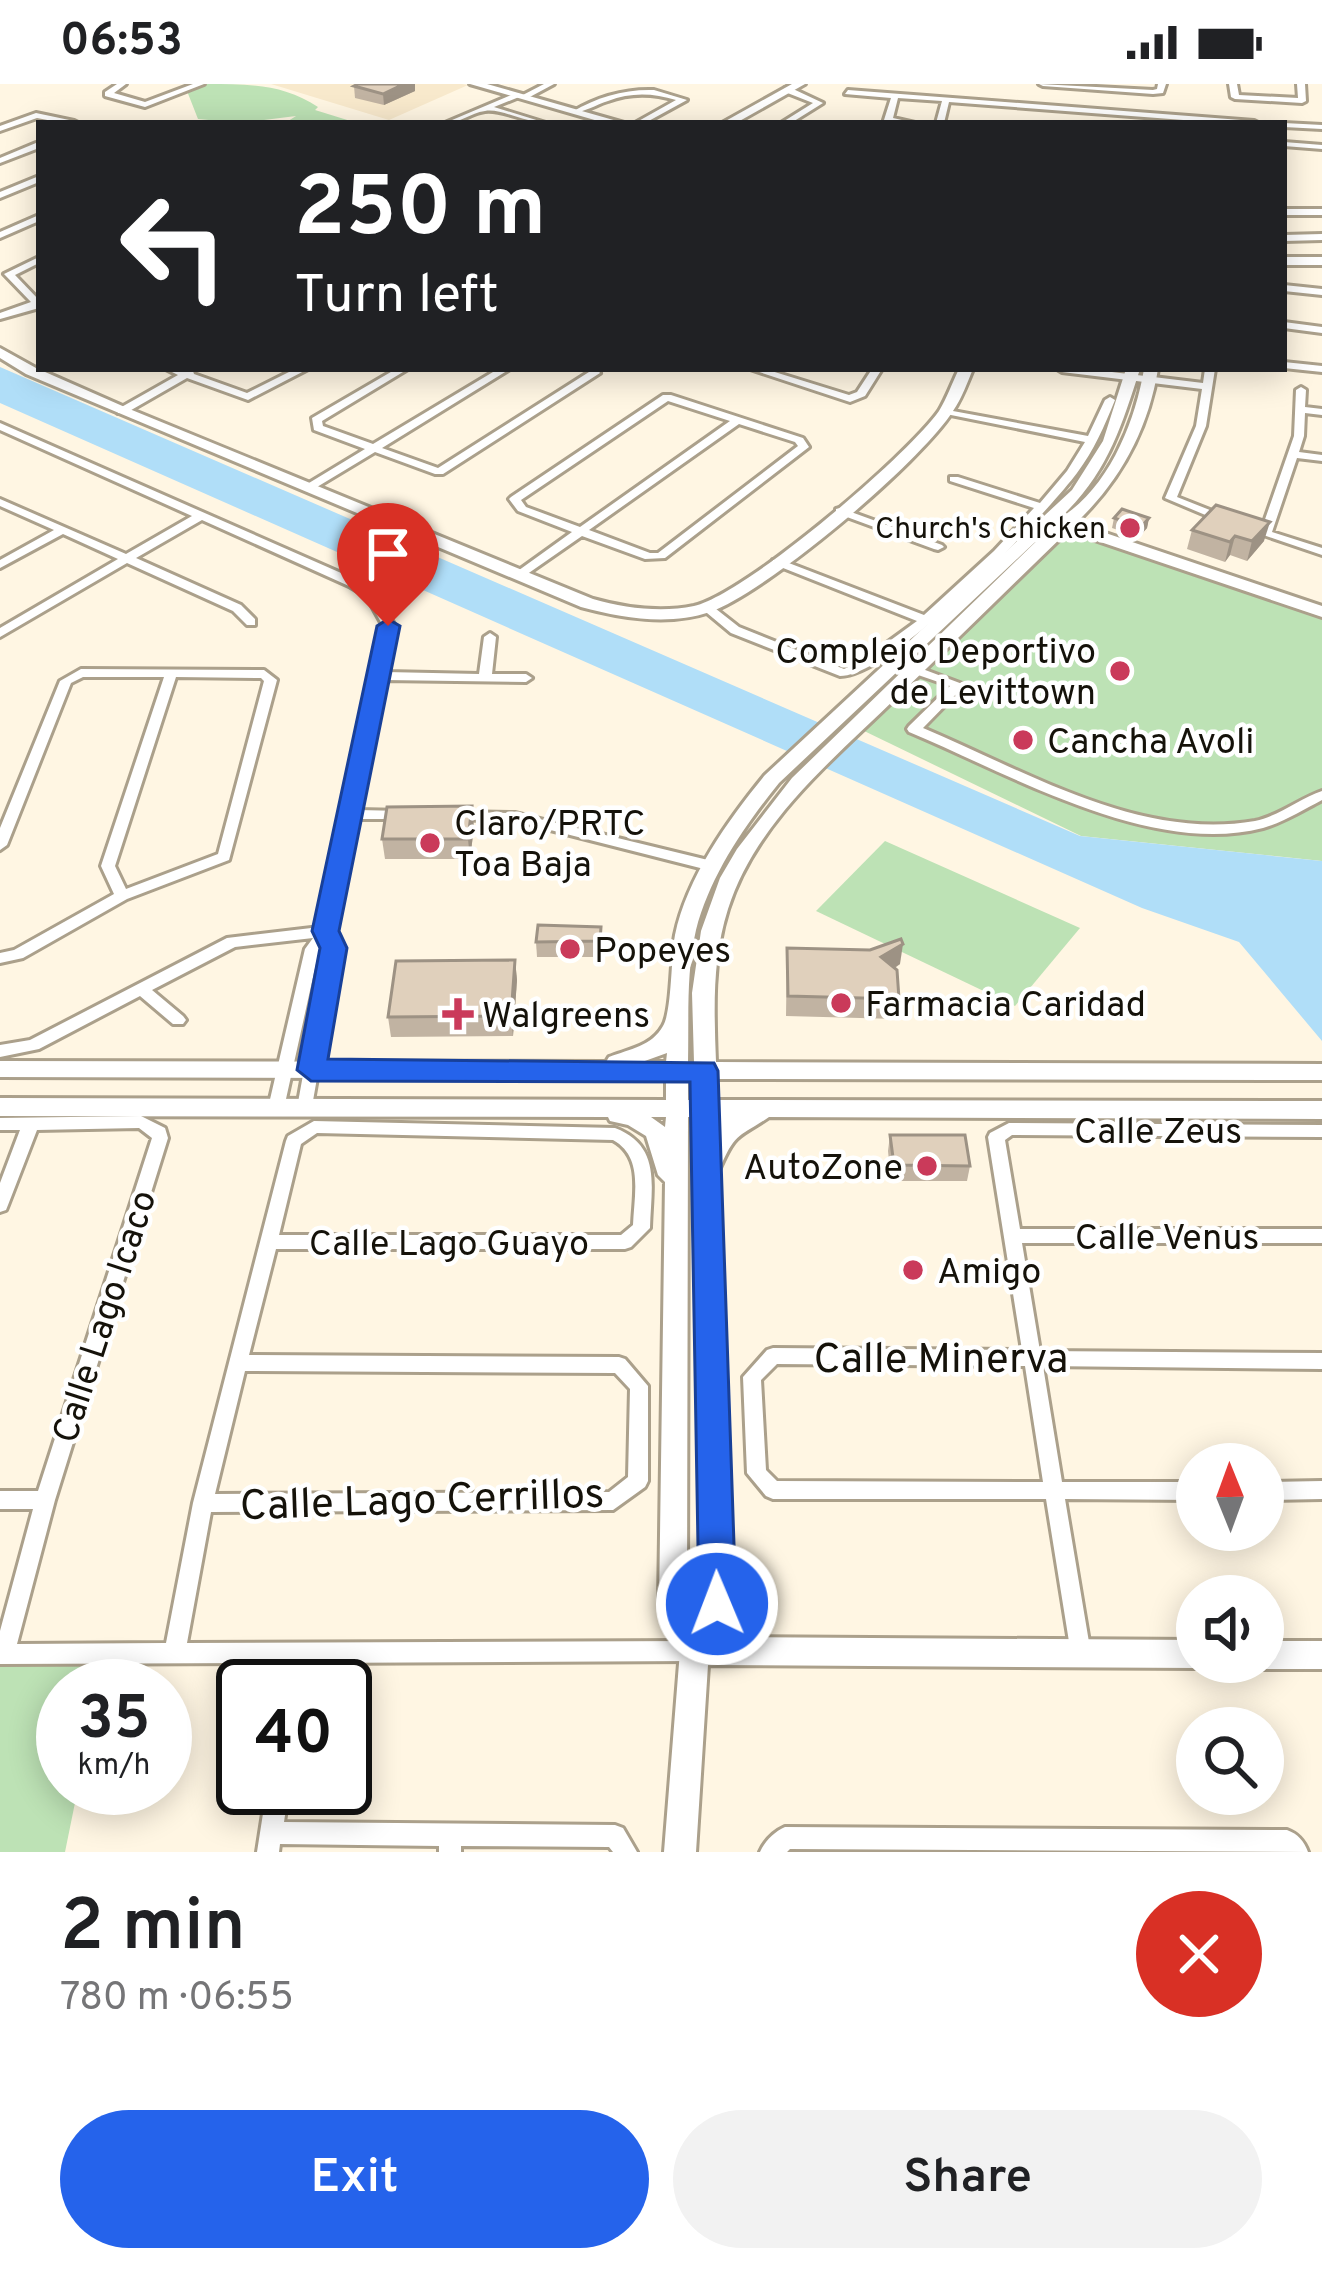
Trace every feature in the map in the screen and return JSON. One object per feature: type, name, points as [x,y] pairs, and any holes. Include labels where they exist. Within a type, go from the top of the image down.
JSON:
[{"type":"street","points":[[122,84],[108,94],[145,104],[200,84]]},
{"type":"street","points":[[476,84],[607,120]]},
{"type":"street","points":[[457,120],[550,84]]},
{"type":"street","points":[[1043,84],[1153,92],[1160,92],[1162,84]]},
{"type":"street","points":[[1233,84],[1235,98],[1292,103],[1302,101],[1301,84]]},
{"type":"street","points":[[1051,108],[1054,85]]},
{"type":"street","points":[[576,112],[627,87],[640,86],[682,100],[645,120]]},
{"type":"street","points":[[734,120],[794,87],[820,103],[790,120]]},
{"type":"street","points":[[848,92],[1190,120]]},
{"type":"street","points":[[894,120],[888,119],[895,96]]},
{"type":"street","points":[[941,120],[946,100]]},
{"type":"street","points":[[995,120],[998,104]]},
{"type":"street","points":[[489,108],[531,120]]},
{"type":"street","points":[[0,128],[36,115],[60,120]]},
{"type":"street","points":[[1287,125],[1322,128]]},
{"type":"street","points":[[1287,144],[1322,147]]},
{"type":"street","points":[[0,161],[36,146]]},
{"type":"street","points":[[0,195],[36,180]]},
{"type":"street","points":[[1287,212],[1322,212]]},
{"type":"street","points":[[0,235],[36,219]]},
{"type":"street","points":[[1287,238],[1322,237]]},
{"type":"street","points":[[36,261],[9,274],[36,302]]},
{"type":"street","points":[[1287,261],[1322,261]]},
{"type":"street","points":[[1287,288],[1322,292]]},
{"type":"street","points":[[0,316],[36,305]]},
{"type":"street","points":[[1287,326],[1322,330]]},
{"type":"street","points":[[0,352],[31,371],[122,411],[519,575],[618,612],[665,614],[707,608],[741,592],[903,460],[946,411],[964,372]]},
{"type":"street","points":[[1287,364],[1322,368]]},
{"type":"street","points":[[122,411],[191,372],[248,397],[297,372]]},
{"type":"street","points":[[398,372],[316,420],[318,428],[440,472],[515,428],[595,372]]},
{"type":"street","points":[[308,488],[500,372]]},
{"type":"street","points":[[763,372],[850,399],[864,390],[875,372]]},
{"type":"street","points":[[1109,372],[1209,387]]},
{"type":"street","points":[[1210,372],[1201,426],[1172,498],[1180,505],[1322,552]]},
{"type":"street","points":[[707,608],[735,630],[844,673],[860,670],[1118,465],[1140,420],[1141,374]]},
{"type":"street","points":[[1265,533],[1294,454],[1301,390]]},
{"type":"street","points":[[667,398],[739,418],[799,440],[804,448],[661,556],[649,557],[580,532],[522,509],[515,499],[667,398]]},
{"type":"street","points":[[680,1852],[694,1651],[717,1604],[704,1109],[704,946],[714,912],[762,824],[916,670],[1053,518],[1110,400]]},
{"type":"street","points":[[1302,410],[1322,412]]},
{"type":"street","points":[[946,411],[1093,440]]},
{"type":"street","points":[[519,575],[739,418]]},
{"type":"street","points":[[0,427],[372,595],[388,626],[326,931],[311,949],[275,1108]]},
{"type":"street","points":[[0,444],[17,435]]},
{"type":"street","points":[[1294,454],[1322,458]]},
{"type":"street","points":[[954,479],[1322,612]]},
{"type":"street","points":[[0,502],[237,608],[251,622]]},
{"type":"street","points":[[840,511],[938,547]]},
{"type":"street","points":[[0,634],[200,516]]},
{"type":"street","points":[[694,1651],[673,1605],[676,1071],[686,929],[712,866],[741,817],[772,779],[1053,518]]},
{"type":"street","points":[[0,565],[64,529]]},
{"type":"street","points":[[777,562],[923,619]]},
{"type":"street","points":[[485,676],[490,637]]},
{"type":"street","points":[[896,663],[959,685],[914,729],[1116,815],[1198,826],[1257,825],[1322,796]]},
{"type":"street","points":[[0,845],[66,681],[81,673],[265,674],[271,680],[224,857],[122,896],[17,954],[0,958]]},
{"type":"street","points":[[122,896],[108,866],[171,674]]},
{"type":"street","points":[[380,676],[526,678]]},
{"type":"street","points":[[351,814],[422,815]]},
{"type":"street","points":[[445,816],[515,817],[712,866]]},
{"type":"street","points":[[0,1052],[33,1045],[232,942],[326,931]]},
{"type":"street","points":[[175,1655],[203,1503],[294,1142],[310,1117],[311,1070],[333,948],[326,931]]},
{"type":"street","points":[[140,988],[178,1020]]},
{"type":"street","points":[[593,1070],[661,1046],[678,1021]]},
{"type":"street","points":[[704,1030],[715,1050],[795,1071]]},
{"type":"street","points":[[0,1069],[1322,1072]]},
{"type":"street","points":[[0,1107],[275,1108],[310,1117],[576,1109],[1322,1110]]},
{"type":"street","points":[[576,1109],[633,1117],[656,1131],[675,1189]]},
{"type":"street","points":[[706,1177],[718,1141],[733,1121],[784,1109]]},
{"type":"street","name":"Calle Lago Guayo","points":[[272,1242],[625,1242],[641,1228],[642,1153],[633,1140],[615,1133],[310,1117]]},
{"type":"street","name":"Calle Lago Icaco","points":[[2,1654],[159,1132],[141,1122],[31,1124]]},
{"type":"street","points":[[0,1124],[31,1124],[0,1205]]},
{"type":"street","name":"Calle Zeus","points":[[1012,1236],[996,1137],[1010,1129],[1322,1131]]},
{"type":"street","points":[[1012,1236],[1082,1654]]},
{"type":"street","name":"Calle Venus","points":[[1012,1236],[1322,1236]]},
{"type":"street","name":"Calle Minerva","points":[[1176,1492],[773,1490],[758,1473],[752,1377],[773,1356],[1322,1361]]},
{"type":"street","name":"Calle Lago Cerrillos","points":[[203,1503],[613,1501],[638,1481],[639,1387],[619,1365],[239,1363]]},
{"type":"street","points":[[1284,1491],[1322,1490]]},
{"type":"street","points":[[0,1500],[45,1500]]},
{"type":"street","points":[[2,1654],[1176,1654]]},
{"type":"street","points":[[1284,1654],[1322,1655]]},
{"type":"street","points":[[296,1659],[297,1655]]},
{"type":"street","points":[[270,1842],[451,1843],[615,1836],[626,1852]]},
{"type":"street","points":[[771,1852],[785,1838],[1287,1841],[1298,1852]]},
{"type":"shaded area","points":[[271,84],[462,84],[468,85],[389,120]]},
{"type":"green space","points":[[207,84],[252,85],[305,99],[318,107],[315,110],[347,120],[290,120],[296,116],[198,119],[187,91]]},
{"type":"green space","name":"Complejo Deportivo de Levittown","points":[[1066,535],[1094,539],[1322,614],[1322,861],[1081,836],[858,728],[1055,540]]},
{"type":"green space","points":[[885,841],[1080,928],[1015,1006],[816,911]]},
{"type":"green space","points":[[0,1663],[36,1663],[36,1815],[73,1815],[65,1852],[0,1852]]},
{"type":"water","points":[[0,367],[1080,836],[1322,861],[1322,1041],[1239,942],[1142,908],[0,403]]},
{"type":"building","points":[[404,84],[383,94],[354,86]]},
{"type":"building","points":[[1216,505],[1270,522],[1252,541],[1235,536],[1230,542],[1192,530]]},
{"type":"building","points":[[1122,509],[1149,518],[1141,527],[1114,518]]},
{"type":"building","points":[[472,806],[468,839],[382,839],[387,807]]},
{"type":"building","points":[[538,925],[601,927],[600,941],[536,942]]},
{"type":"building","points":[[901,939],[903,944],[881,957],[897,970],[899,999],[788,996],[787,948],[870,950]]},
{"type":"building","name":"Walgreens","points":[[515,960],[511,1016],[388,1017],[396,961]]},
{"type":"building","points":[[890,1135],[965,1135],[970,1166],[894,1165]]},
{"type":"place","name":"Church's Chicken","points":[[1130,528]]},
{"type":"place","name":"Complejo Deportivo de Levittown","points":[[1120,671]]},
{"type":"place","name":"Cancha Avoli","points":[[1023,740]]},
{"type":"place","name":"Claro/PRTC Toa Baja","points":[[430,843]]},
{"type":"place","name":"Popeyes","points":[[570,949]]},
{"type":"place","name":"Farmacia Caridad","points":[[841,1003]]},
{"type":"place","name":"Walgreens","points":[[458,1014]]},
{"type":"place","name":"AutoZone","points":[[927,1166]]},
{"type":"place","name":"Amigo","points":[[913,1270]]},
{"type":"route","points":[[388,626],[326,931],[333,948],[311,1070],[704,1071],[717,1604]]}]
